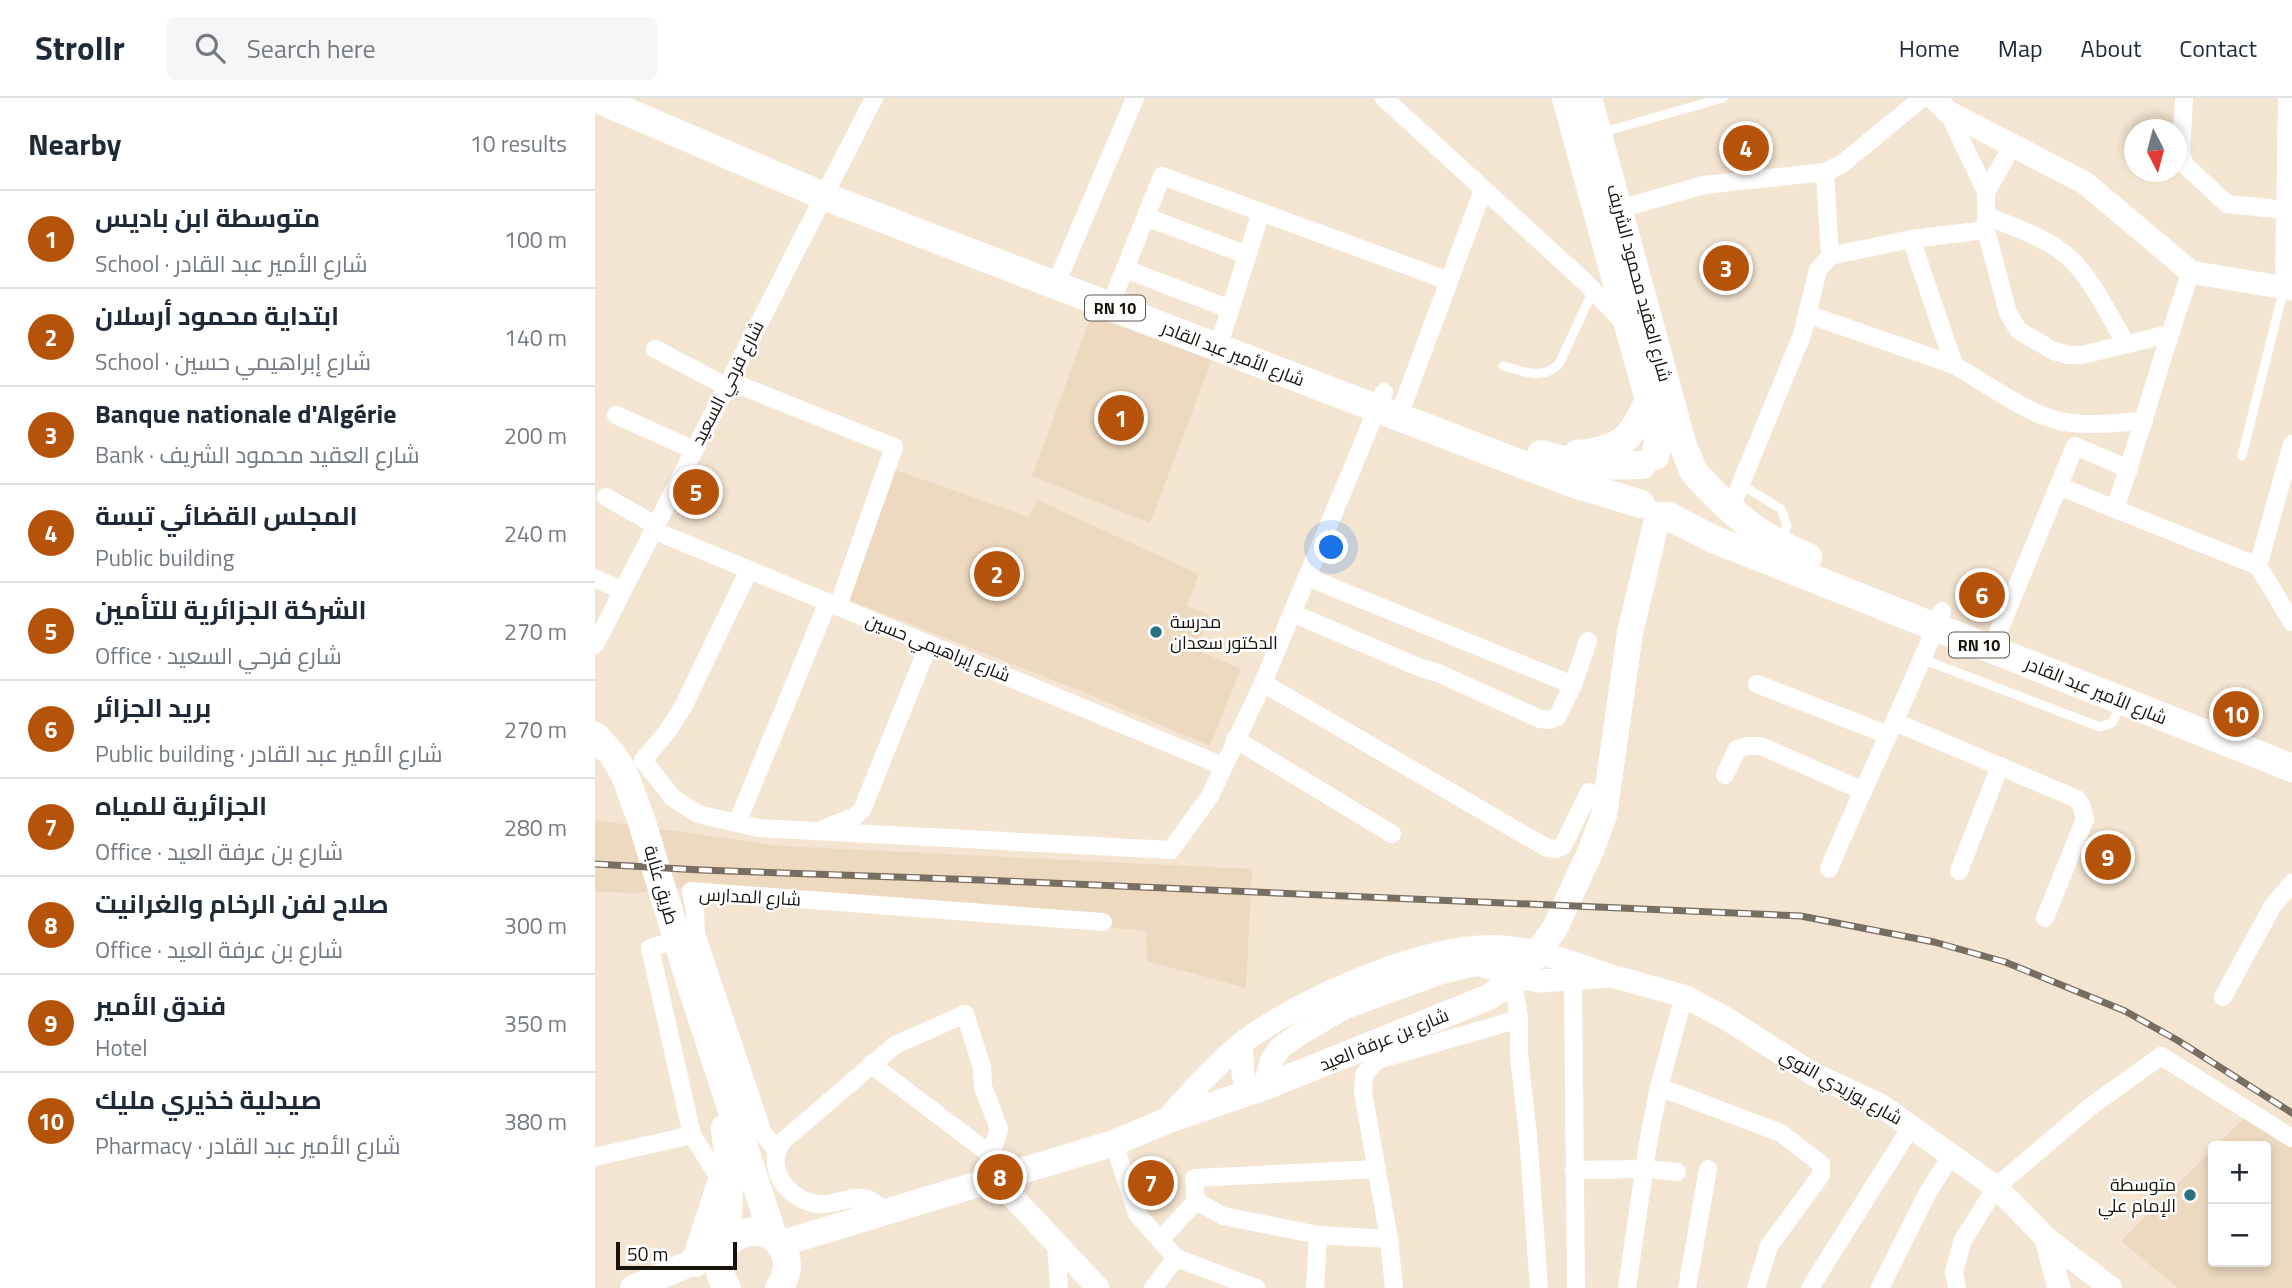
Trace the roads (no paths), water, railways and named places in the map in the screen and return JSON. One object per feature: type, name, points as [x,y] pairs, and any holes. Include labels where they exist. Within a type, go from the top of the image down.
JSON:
[{"type":"main road","name":"شارع الأمير عبد القادر","points":[[595,98],[1391,405],[1571,483],[1656,512],[1713,539],[1939,620],[1997,635],[2292,750]]},
{"type":"main road","name":"شارع الأمير عبد القادر","points":[[639,98],[708,126],[829,189],[1062,270],[1120,280],[1226,320],[1391,405],[1545,456],[1586,466],[1649,460]]},
{"type":"main road","name":"شارع العقيد محمود الشريف","points":[[1566,98],[1649,399],[1658,441],[1649,460]]},
{"type":"main road","name":"شارع العقيد محمود الشريف","points":[[1588,98],[1682,443],[1693,470]]},
{"type":"main road","points":[[1545,456],[1600,451],[1619,444],[1634,430],[1649,399]]},
{"type":"main road","points":[[1670,453],[1689,463],[1693,470],[1698,481],[1694,501],[1678,514],[1656,512],[1635,484],[1637,474],[1649,460],[1670,453]]},
{"type":"main road","name":"شارع الأمير عبد القادر","points":[[1693,470],[1730,510],[1779,546],[2123,702],[2292,768]]},
{"type":"main road","name":"شارع بن عرفة العيد","points":[[777,1242],[883,1213],[994,1167],[1114,1143],[1166,1121],[1257,1090],[1489,998],[1513,981],[1534,958],[1555,928],[1592,848],[1604,815],[1630,633],[1656,512]]},
{"type":"main road","name":"طريق عنابة","points":[[604,745],[624,773],[641,819],[690,982],[777,1242],[786,1258],[786,1283]]},
{"type":"main road","name":"طريق عنابة","points":[[710,1042],[729,1153],[730,1200],[725,1246],[719,1269],[727,1288]]},
{"type":"main road","points":[[695,1263],[729,1153]]},
{"type":"main road","points":[[633,1288],[695,1263],[741,1234],[758,1232],[777,1242]]},
{"type":"street","name":"شارع فرحي السعيد","points":[[595,645],[874,98]]},
{"type":"street","points":[[1062,270],[1135,98]]},
{"type":"street","points":[[1384,98],[1593,291],[1632,331]]},
{"type":"street","points":[[1619,209],[1704,185],[1825,172],[1842,164],[1922,98]]},
{"type":"street","points":[[2184,98],[2181,154],[2185,165],[2227,204],[2287,200]]},
{"type":"street","points":[[1941,105],[2085,183],[2191,272],[2288,288],[2287,98]]},
{"type":"street","points":[[1941,105],[1986,192],[1986,223],[2008,313],[2019,331],[2054,351],[2068,355],[2083,355],[2169,334]]},
{"type":"street","points":[[1986,192],[2013,145]]},
{"type":"street","points":[[1825,172],[1830,256]]},
{"type":"street","points":[[1120,280],[1162,176],[1449,281]]},
{"type":"street","points":[[749,569],[683,707],[667,732],[643,760],[673,798],[698,814],[758,828],[1171,850],[1210,796],[1263,683],[1307,577],[1449,281],[1483,190]]},
{"type":"street","points":[[1226,320],[1261,212]]},
{"type":"street","points":[[1146,217],[1247,255]]},
{"type":"street","points":[[1730,510],[1789,366],[1807,314],[1818,270],[1830,256],[1986,223],[2041,239],[2065,254],[2084,274],[2126,344]]},
{"type":"street","points":[[1911,239],[1954,365]]},
{"type":"street","points":[[2115,509],[2191,272]]},
{"type":"street","points":[[1807,314],[1954,365],[2056,420],[2083,424],[2144,421]]},
{"type":"street","points":[[655,349],[728,383],[894,447],[833,604],[737,823]]},
{"type":"street","points":[[616,415],[694,450]]},
{"type":"street","points":[[1997,635],[2083,424]]},
{"type":"street","points":[[2258,566],[2292,444]]},
{"type":"street","points":[[2075,446],[2129,469]]},
{"type":"street","points":[[2059,486],[2258,566],[2292,622]]},
{"type":"street","name":"شارع إبراهيمي حسين","points":[[606,497],[654,527],[749,569],[1223,766]]},
{"type":"street","points":[[1307,577],[1573,685]]},
{"type":"street","points":[[595,578],[622,591]]},
{"type":"street","points":[[1292,613],[1438,673],[1540,719],[1550,720],[1557,717],[1573,685],[1588,641]]},
{"type":"street","points":[[1829,869],[1861,790],[1892,729],[1939,620]]},
{"type":"street","points":[[817,831],[854,817],[862,810],[929,644]]},
{"type":"street","points":[[1263,683],[1547,848],[1556,849],[1563,846],[1589,792]]},
{"type":"street","points":[[1757,684],[2000,766],[2077,799],[2085,819],[2045,918]]},
{"type":"street","points":[[1235,739],[1392,834]]},
{"type":"street","points":[[1725,775],[1737,749],[1761,746],[1861,790]]},
{"type":"street","points":[[1959,871],[2000,766]]},
{"type":"street","points":[[2223,998],[2272,907],[2292,883]]},
{"type":"street","name":"شارع المدارس","points":[[695,934],[695,911],[691,891],[1103,922]]},
{"type":"street","points":[[721,1181],[692,1135],[650,948],[695,934],[763,1133],[776,1150]]},
{"type":"street","points":[[1501,946],[1512,974],[1519,1019],[1519,1055],[1539,1288]]},
{"type":"street","name":"شارع بوزيدي النوي","points":[[1166,1121],[1194,1088],[1241,1044],[1297,1010],[1367,976],[1451,950],[1501,946],[1542,953],[1684,996],[1727,1019],[1812,1074],[1880,1105],[1996,1187],[2046,1238],[2111,1288]]},
{"type":"street","name":"شارع بوزيدي النوي","points":[[1257,1090],[1280,1048],[1301,1033],[1344,1008],[1463,966],[1478,964],[1521,978],[1541,981],[1611,975]]},
{"type":"street","points":[[1573,980],[1576,1288]]},
{"type":"street","points":[[1627,1288],[1659,1087],[1684,996]]},
{"type":"street","points":[[883,1213],[877,1204],[862,1198],[817,1204],[806,1200],[792,1191],[776,1172],[776,1150],[783,1141],[895,1045],[965,1014],[982,1067],[983,1087],[999,1129],[994,1167]]},
{"type":"street","points":[[1394,1288],[1389,1238],[1363,1091],[1364,1075],[1377,1060],[1519,1019]]},
{"type":"street","points":[[1241,1044],[1243,1074],[1257,1090]]},
{"type":"street","points":[[1957,1288],[1954,1272],[1963,1240],[1996,1187],[2090,1107],[2161,1056],[2292,1138]]},
{"type":"street","points":[[871,1064],[994,1167],[1056,1243],[1098,1288]]},
{"type":"street","points":[[1659,1087],[1781,1133],[1821,1164],[1821,1175],[1769,1246],[1756,1288]]},
{"type":"street","points":[[1810,1288],[1911,1127]]},
{"type":"street","points":[[595,1157],[692,1135]]},
{"type":"street","points":[[1114,1143],[1137,1214],[1176,1258],[1256,1288]]},
{"type":"street","points":[[1880,1288],[1927,1194],[1952,1154]]},
{"type":"street","points":[[1161,1239],[1196,1201],[1195,1178],[1377,1168]]},
{"type":"street","points":[[1687,1288],[1708,1169]]},
{"type":"street","points":[[1574,1170],[1677,1171]]},
{"type":"street","points":[[1196,1201],[1223,1216],[1318,1236],[1389,1238]]},
{"type":"street","points":[[1315,1288],[1318,1236]]},
{"type":"street","points":[[2046,1238],[2059,1288]]},
{"type":"street","points":[[1056,1243],[1059,1288]]},
{"type":"street","points":[[1153,1288],[1176,1258]]},
{"type":"lane","points":[[1598,134],[1723,98]]},
{"type":"lane","points":[[2242,456],[2288,288]]},
{"type":"lane","points":[[1503,366],[1541,376],[1551,372],[1559,364],[1593,291]]},
{"type":"lane","points":[[1741,484],[1781,509],[1787,525],[1779,546]]},
{"type":"lane","points":[[1922,659],[2100,727],[2112,723],[2123,702]]},
{"type":"railway","points":[[595,864],[1801,916],[1934,942],[2005,962],[2125,1011],[2177,1040],[2292,1113]]},
{"type":"place","name":"المجلس القضائي تبسة","points":[[1746,148]]},
{"type":"place","name":"Banque nationale d'Algérie","points":[[1726,268]]},
{"type":"place","name":"متوسطة ابن باديس","points":[[1121,418]]},
{"type":"place","name":"الشركة الجزائرية للتأمين","points":[[696,492]]},
{"type":"place","name":"ابتداية محمود أرسلان","points":[[997,574]]},
{"type":"place","name":"بريد الجزائر","points":[[1982,595]]},
{"type":"place","name":"مدرسة الدكتور سعدان","points":[[1156,632]]},
{"type":"place","name":"صيدلية خذيري مليك","points":[[2236,714]]},
{"type":"place","name":"فندق الأمير","points":[[2108,857]]},
{"type":"place","name":"صلاح لفن الرخام والغرانيت","points":[[1000,1177]]},
{"type":"place","name":"الجزائرية للمياه","points":[[1151,1183]]},
{"type":"place","name":"متوسطة الإمام علي","points":[[2190,1195]]}]
